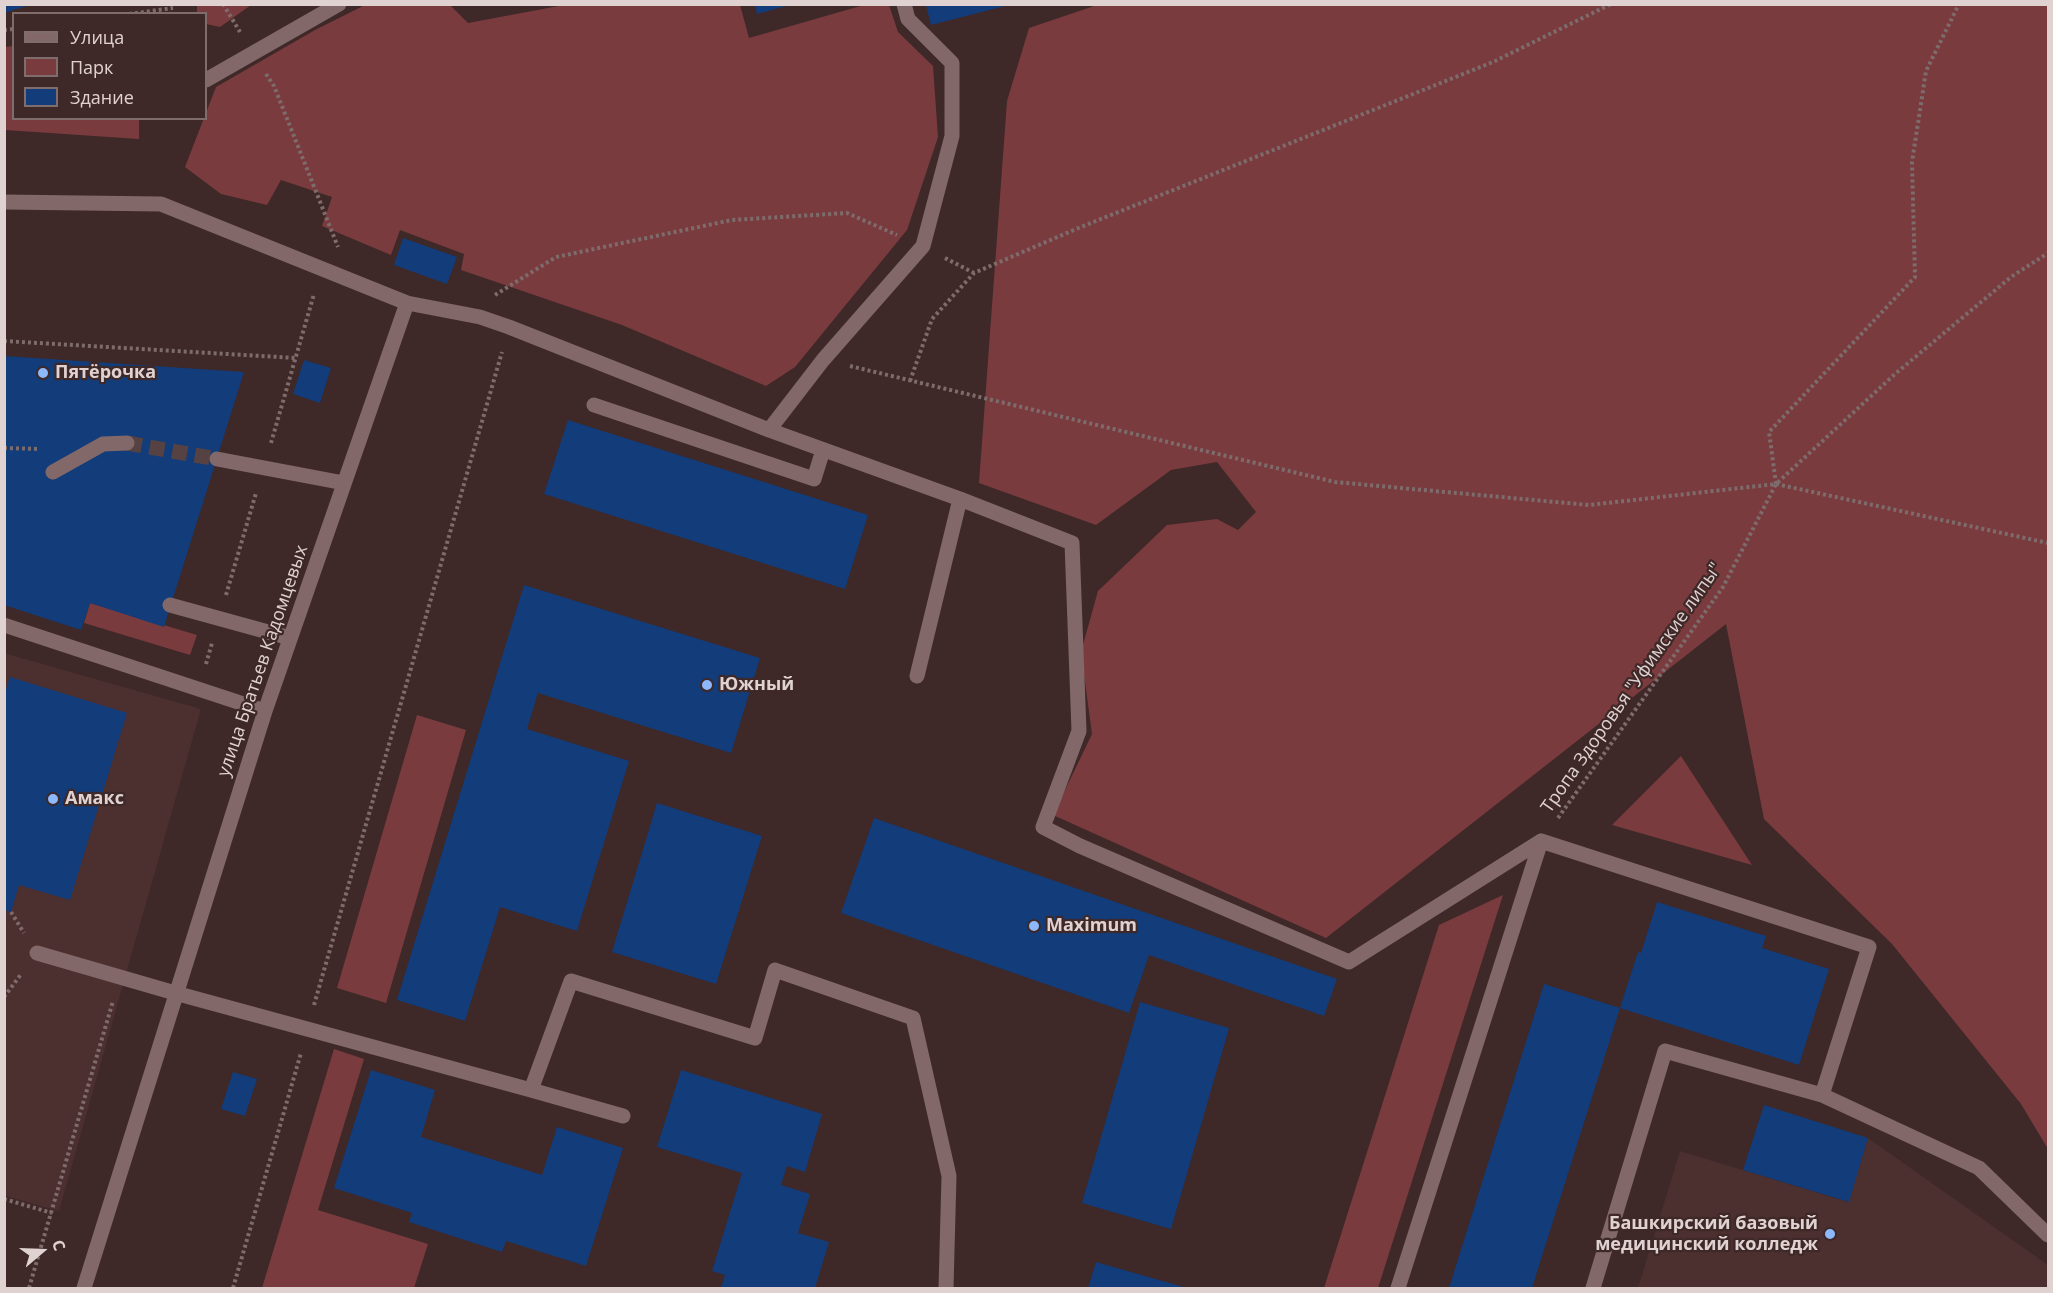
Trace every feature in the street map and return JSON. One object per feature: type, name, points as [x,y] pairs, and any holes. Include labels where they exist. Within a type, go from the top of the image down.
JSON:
[{"type":"street","points":[[207,79],[339,4]]},
{"type":"street","points":[[769,430],[824,360],[922,246],[952,136],[952,63],[908,18],[904,4]]},
{"type":"street","points":[[4,202],[161,204],[407,303],[480,317],[509,327],[769,430],[960,499],[1072,543],[1079,731],[1043,827],[1080,846],[1348,962],[1542,841],[1869,947],[1822,1095]]},
{"type":"street","name":"улица Братьев Кадомцевых","points":[[84,1288],[265,711],[407,303]]},
{"type":"street","points":[[594,405],[814,479],[823,450]]},
{"type":"street","points":[[53,472],[103,444],[127,443]]},
{"type":"street","points":[[217,459],[344,483]]},
{"type":"street","points":[[917,676],[960,499]]},
{"type":"street","points":[[170,605],[290,638]]},
{"type":"street","points":[[4,625],[265,711]]},
{"type":"street","points":[[1398,1288],[1542,841]]},
{"type":"street","points":[[38,953],[623,1116]]},
{"type":"street","points":[[531,1090],[571,981],[755,1038],[775,970],[913,1018],[949,1176],[946,1288]]},
{"type":"street","points":[[1593,1288],[1665,1051],[1822,1095],[1979,1168],[2049,1235]]},
{"type":"path","points":[[223,4],[274,86],[339,248]]},
{"type":"path","points":[[910,381],[932,319],[974,273],[1076,229],[1494,62],[1611,4]]},
{"type":"path","points":[[1776,484],[1769,432],[1915,277],[1912,162],[1926,71],[1959,4]]},
{"type":"path","points":[[144,12],[173,8]]},
{"type":"path","points":[[480,317],[491,297],[556,257],[732,220],[847,213],[922,246],[974,273]]},
{"type":"path","name":"Тропа Здоровья \"Уфимские липы\"","points":[[1542,841],[1723,587],[1776,484],[1895,374],[2011,276],[2049,253]]},
{"type":"path","points":[[233,1288],[509,327]]},
{"type":"path","points":[[4,341],[296,358]]},
{"type":"path","points":[[824,360],[1335,482],[1589,504],[1776,484],[2049,543]]},
{"type":"path","points":[[29,1288],[120,976]]},
{"type":"path","points":[[4,1199],[52,1213]]},
{"type":"shaded area","points":[[4,653],[201,709],[59,1211],[5,1196]]},
{"type":"shaded area","name":"Башкирский базовый медицинский колледж","points":[[1868,1138],[2048,1265],[2048,1288],[1638,1288],[1680,1151],[1848,1202]]},
{"type":"green space","points":[[197,4],[251,5],[220,27],[207,24],[207,12],[197,12]]},
{"type":"green space","points":[[1100,4],[2048,5],[2048,1149],[2021,1104],[1892,944],[1764,819],[1726,624],[1326,938],[1053,815],[1092,734],[1081,652],[1098,591],[1167,525],[1217,519],[1238,530],[1256,512],[1217,462],[1171,470],[1096,525],[979,483],[1007,101],[1029,28]]},
{"type":"green space","points":[[365,5],[450,5],[468,23],[564,5],[740,5],[749,38],[864,5],[889,5],[898,32],[933,66],[938,137],[907,230],[795,367],[766,386],[622,325],[461,270],[464,254],[400,230],[391,255],[322,226],[332,197],[281,180],[267,205],[221,194],[185,167],[203,120],[207,120],[207,110],[216,87],[315,30]]},
{"type":"green space","points":[[12,46],[12,120],[139,120],[139,139],[5,130],[5,47]]},
{"type":"green space","points":[[90,603],[197,635],[190,655],[84,623]]},
{"type":"green space","points":[[417,715],[466,730],[386,1003],[337,988]]},
{"type":"green space","points":[[1681,756],[1752,865],[1612,825]]},
{"type":"green space","points":[[1503,895],[1378,1288],[1324,1288],[1439,925]]},
{"type":"green space","points":[[334,1049],[364,1059],[318,1210],[428,1244],[414,1288],[262,1288]]},
{"type":"building","points":[[755,4],[790,4],[790,5],[757,14]]},
{"type":"building","points":[[4,5],[30,5],[4,13]]},
{"type":"building","points":[[926,5],[1009,5],[931,25]]},
{"type":"building","points":[[403,238],[457,257],[447,284],[394,265]]},
{"type":"building","points":[[4,356],[244,372],[164,627],[90,603],[81,630],[4,605]]},
{"type":"building","points":[[304,360],[331,368],[320,403],[293,394]]},
{"type":"building","points":[[568,420],[868,515],[845,589],[544,494]]},
{"type":"building","points":[[524,585],[760,658],[731,753],[538,693],[527,729],[629,761],[577,931],[500,907],[465,1021],[397,1000]]},
{"type":"building","name":"Амакс","points":[[10,677],[127,713],[70,900],[19,885],[11,912],[4,910],[4,696]]},
{"type":"building","points":[[657,803],[762,836],[716,984],[612,952]]},
{"type":"building","points":[[874,818],[1337,979],[1324,1016],[1149,955],[1129,1013],[841,913]]},
{"type":"building","points":[[1657,902],[1766,936],[1762,948],[1829,969],[1799,1065],[1620,1008]]},
{"type":"building","points":[[1544,984],[1620,1008],[1532,1288],[1449,1288]]},
{"type":"building","points":[[1140,1002],[1229,1028],[1171,1229],[1082,1203]]},
{"type":"building","points":[[371,1070],[435,1090],[421,1137],[542,1175],[557,1127],[623,1148],[586,1266],[506,1241],[502,1252],[409,1222],[412,1213],[334,1188]]},
{"type":"building","points":[[681,1070],[822,1114],[805,1172],[787,1166],[781,1185],[810,1194],[798,1233],[829,1242],[815,1288],[721,1288],[725,1275],[712,1271],[742,1173],[657,1147]]},
{"type":"building","points":[[233,1072],[257,1079],[245,1116],[221,1109]]},
{"type":"building","points":[[1764,1105],[1868,1138],[1849,1202],[1743,1170]]},
{"type":"building","points":[[1096,1262],[1187,1288],[1088,1288]]},
{"type":"tunnel","points":[[127,443],[217,459]]},
{"type":"place","name":"Пятёрочка","points":[[43,373]]},
{"type":"place","name":"Южный","points":[[707,685]]},
{"type":"place","name":"Амакс","points":[[53,799]]},
{"type":"place","name":"Maximum","points":[[1034,926]]},
{"type":"place","name":"Башкирский базовый медицинский колледж","points":[[1830,1234]]}]
